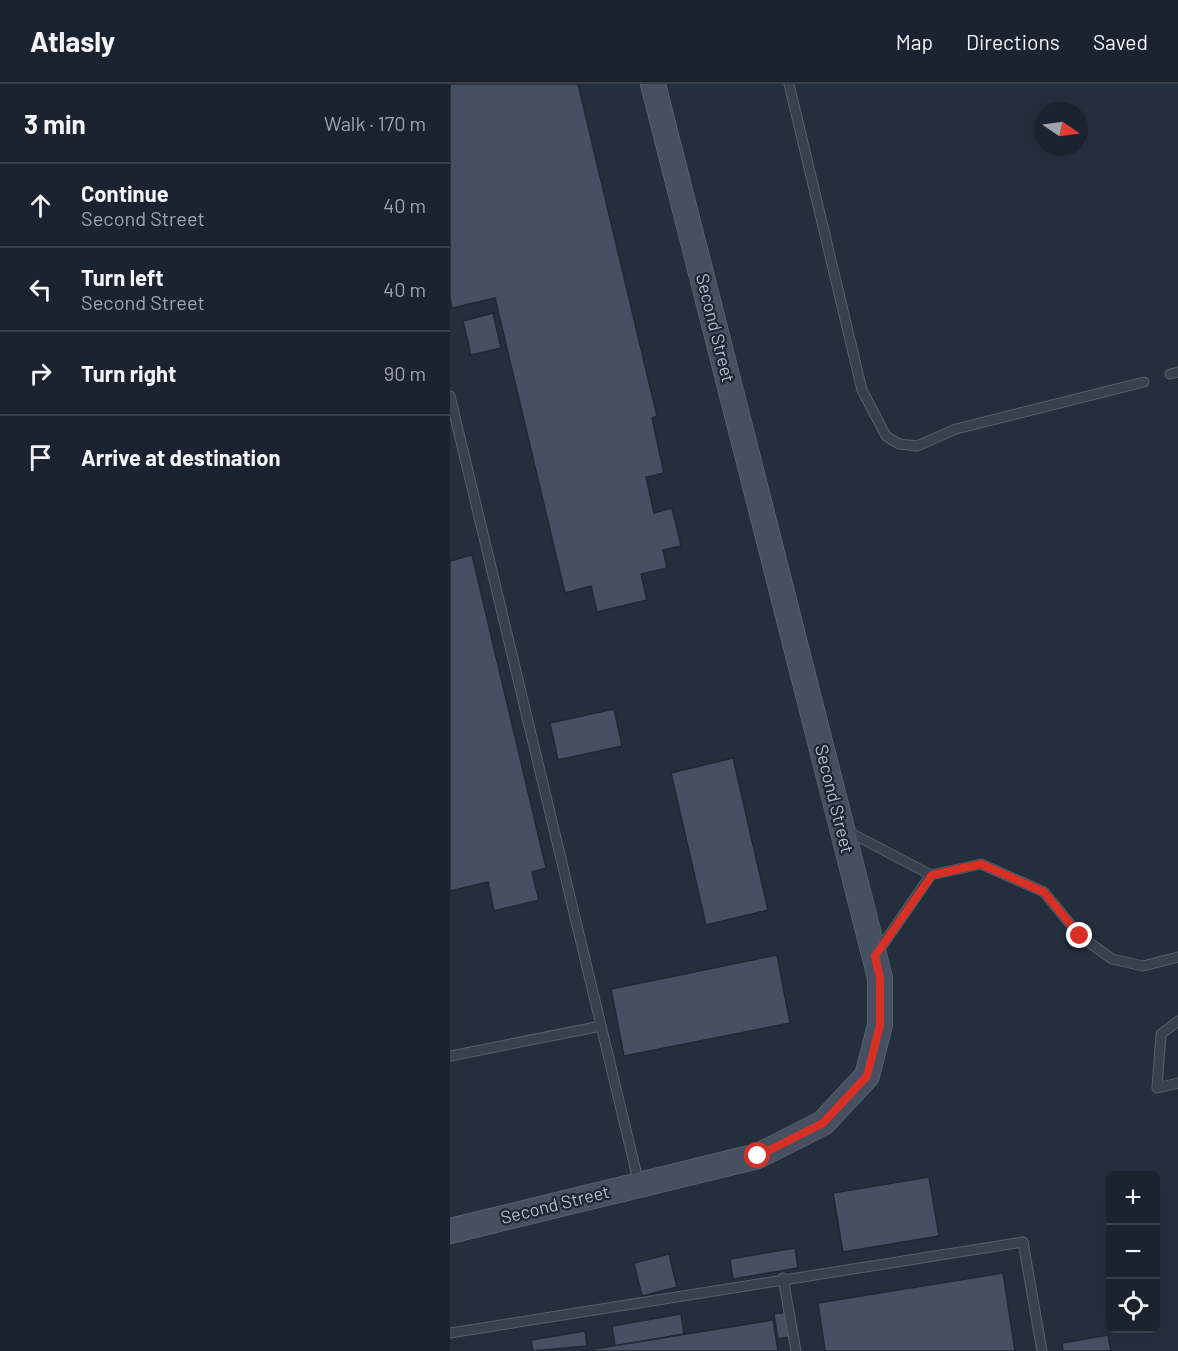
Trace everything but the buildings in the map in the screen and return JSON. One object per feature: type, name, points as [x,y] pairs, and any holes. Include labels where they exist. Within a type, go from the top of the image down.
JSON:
[{"type":"street","name":"Second Street","points":[[450,1231],[758,1156],[823,1123],[867,1076],[880,1025],[880,978],[875,956],[653,84]]},
{"type":"lane","points":[[789,84],[862,390],[886,436],[899,444],[917,446],[956,429],[1144,382]]},
{"type":"lane","points":[[450,396],[639,1184]]},
{"type":"lane","points":[[842,829],[932,875],[981,864],[1044,892],[1080,936],[1112,959],[1143,966],[1178,958]]},
{"type":"lane","points":[[875,956],[932,875]]},
{"type":"lane","points":[[1178,1021],[1161,1034],[1157,1088],[1178,1083]]},
{"type":"lane","points":[[450,1056],[601,1026]]},
{"type":"lane","points":[[450,1333],[783,1278],[1023,1242],[1042,1351]]},
{"type":"lane","points":[[783,1278],[796,1351]]},
{"type":"route","points":[[758,1156],[823,1123],[867,1076],[880,1025],[880,978],[875,956],[932,875],[981,864],[1044,892],[1080,936]]}]
